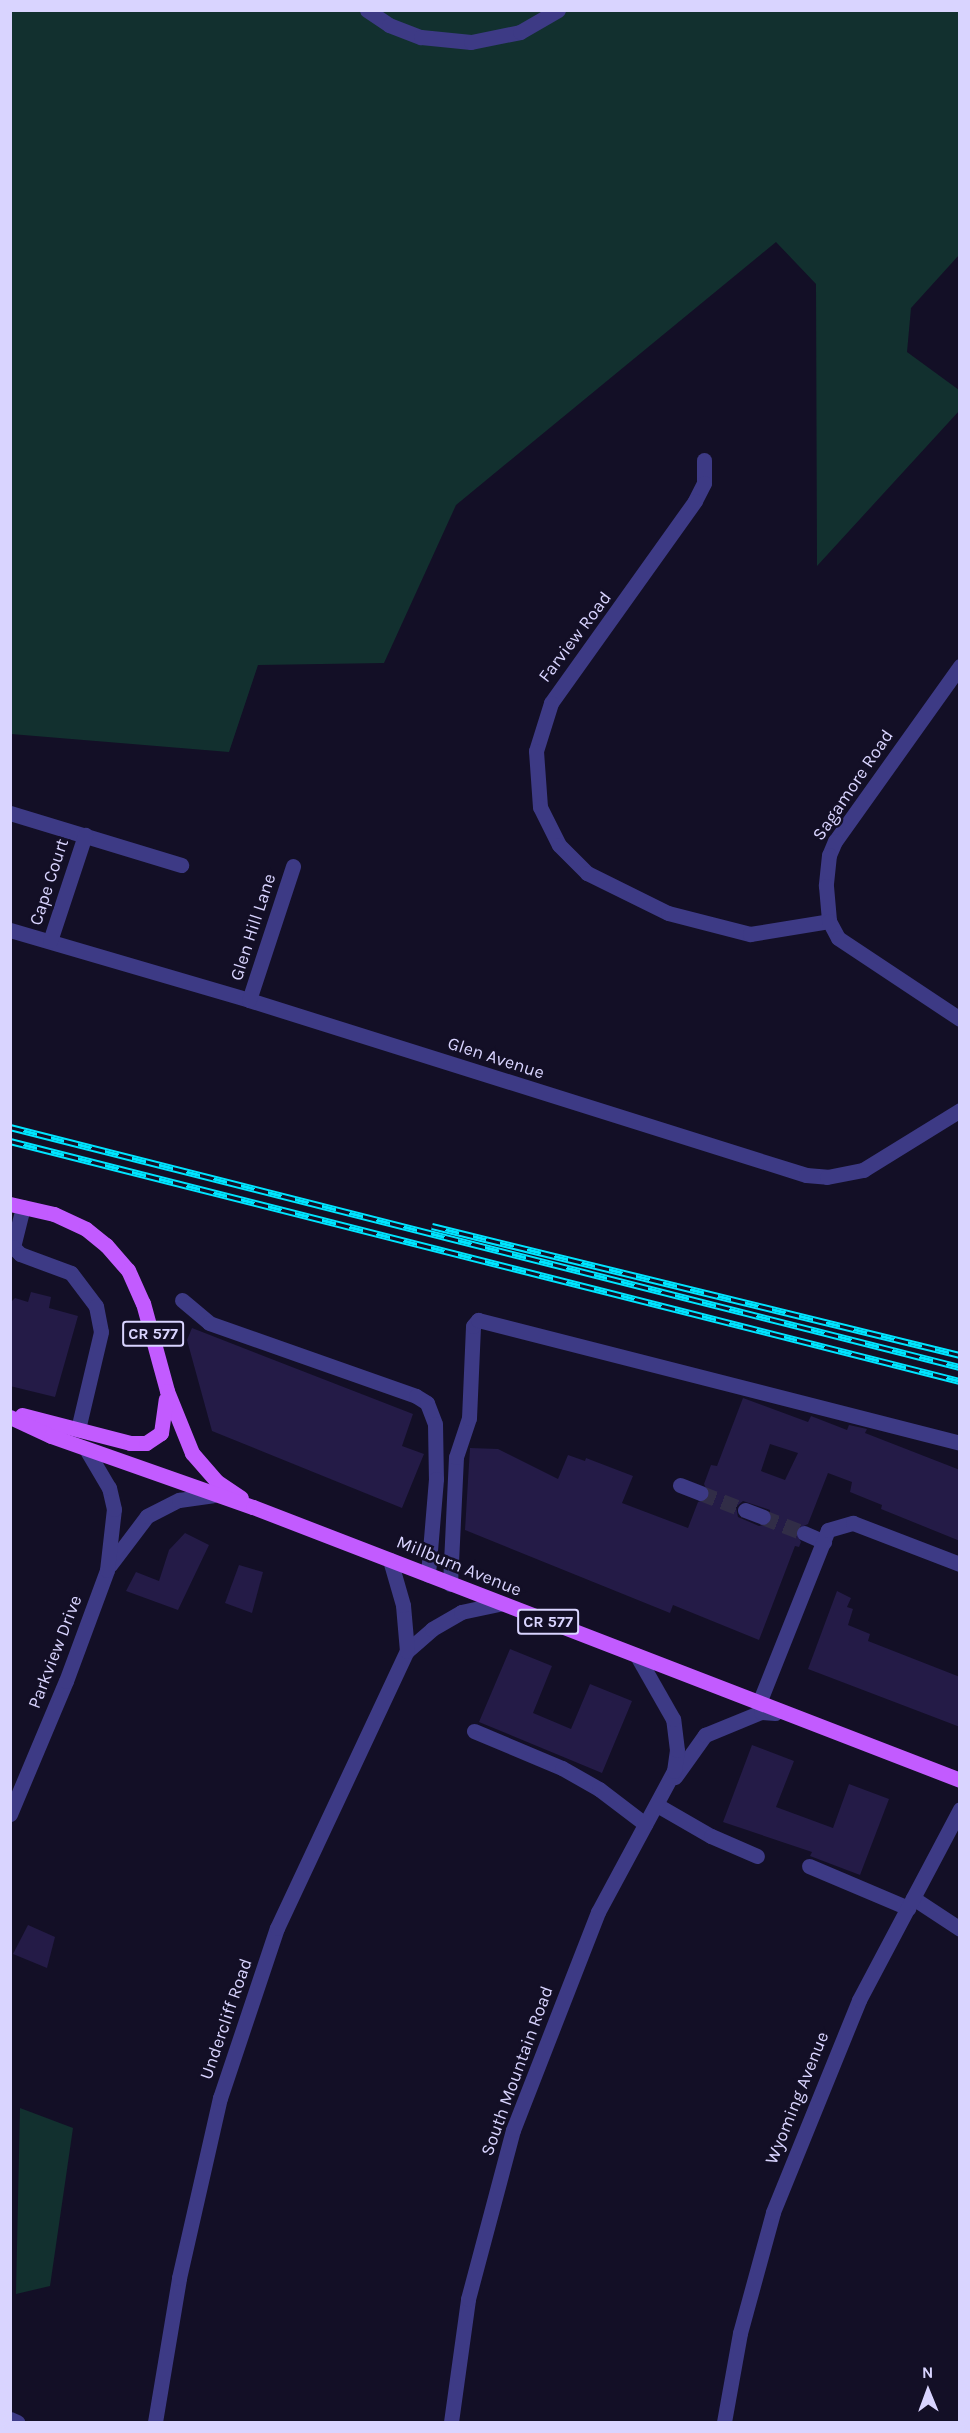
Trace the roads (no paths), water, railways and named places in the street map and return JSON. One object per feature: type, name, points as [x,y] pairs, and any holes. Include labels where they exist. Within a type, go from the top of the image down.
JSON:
[{"type":"main road","name":"CR 577","points":[[17,1205],[54,1214],[86,1230],[106,1245],[128,1270],[143,1303],[167,1391],[183,1433],[203,1469],[253,1507]]},
{"type":"main road","points":[[10,1415],[78,1429],[130,1443],[146,1443],[161,1433],[165,1422],[167,1391]]},
{"type":"main road","name":"Millburn Avenue","points":[[10,1415],[86,1449],[253,1507],[960,1780]]},
{"type":"street","points":[[368,10],[389,25],[420,37],[454,42],[488,40],[520,32],[558,10]]},
{"type":"street","name":"Farview Road","points":[[704,460],[704,483],[695,501],[551,703],[536,751],[540,807],[559,845],[587,873],[668,913],[750,934],[829,921]]},
{"type":"street","name":"Sagamore Road","points":[[829,921],[826,872],[834,841],[960,666]]},
{"type":"street","name":"Cape Court","points":[[10,813],[181,865]]},
{"type":"street","name":"Cape Court","points":[[50,941],[85,835]]},
{"type":"street","name":"Glen Hill Lane","points":[[249,1000],[293,866]]},
{"type":"street","points":[[829,921],[838,938],[960,1018]]},
{"type":"street","name":"Glen Avenue","points":[[10,930],[249,1000],[806,1175],[827,1177],[863,1170],[960,1110]]},
{"type":"street","points":[[17,1205],[13,1247],[20,1254],[70,1273],[96,1306],[100,1342],[78,1429]]},
{"type":"street","points":[[182,1300],[209,1323],[416,1396],[427,1403],[435,1424],[436,1479],[428,1575]]},
{"type":"street","points":[[450,1584],[456,1456],[469,1418],[473,1326],[481,1319],[960,1443]]},
{"type":"street","name":"Parkview Drive","points":[[10,1814],[66,1681],[107,1570],[114,1509],[100,1469],[86,1449]]},
{"type":"street","points":[[680,1485],[701,1493]]},
{"type":"street","name":"Parkview Drive","points":[[107,1570],[147,1516],[179,1500],[213,1495]]},
{"type":"street","points":[[745,1510],[763,1517]]},
{"type":"street","points":[[759,1703],[828,1530],[853,1523],[960,1564]]},
{"type":"street","points":[[804,1533],[824,1542]]},
{"type":"street","points":[[390,1560],[403,1605],[407,1650]]},
{"type":"street","name":"Undercliff Road","points":[[155,2422],[179,2278],[220,2098],[277,1928],[407,1650],[432,1629],[461,1612],[500,1604]]},
{"type":"street","name":"South Mountain Road","points":[[637,1656],[664,1699],[675,1729],[677,1750],[669,1787]]},
{"type":"street","name":"South Mountain Road","points":[[451,2422],[468,2299],[513,2130],[598,1912],[645,1824],[705,1735],[761,1712],[789,1715]]},
{"type":"street","points":[[474,1731],[562,1768],[599,1789],[645,1824]]},
{"type":"street","points":[[657,1805],[711,1836],[757,1856]]},
{"type":"street","name":"Wyoming Avenue","points":[[724,2422],[740,2332],[773,2212],[859,2000],[960,1809]]},
{"type":"street","points":[[809,1866],[910,1903],[960,1929]]},
{"type":"street","points":[[10,2419],[17,2422]]},
{"type":"tunnel","points":[[701,1493],[745,1510]]},
{"type":"tunnel","points":[[763,1517],[804,1533]]},
{"type":"railway","points":[[10,1127],[960,1367]]},
{"type":"railway","points":[[10,1141],[960,1381]]},
{"type":"railway","points":[[432,1226],[960,1355]]}]
